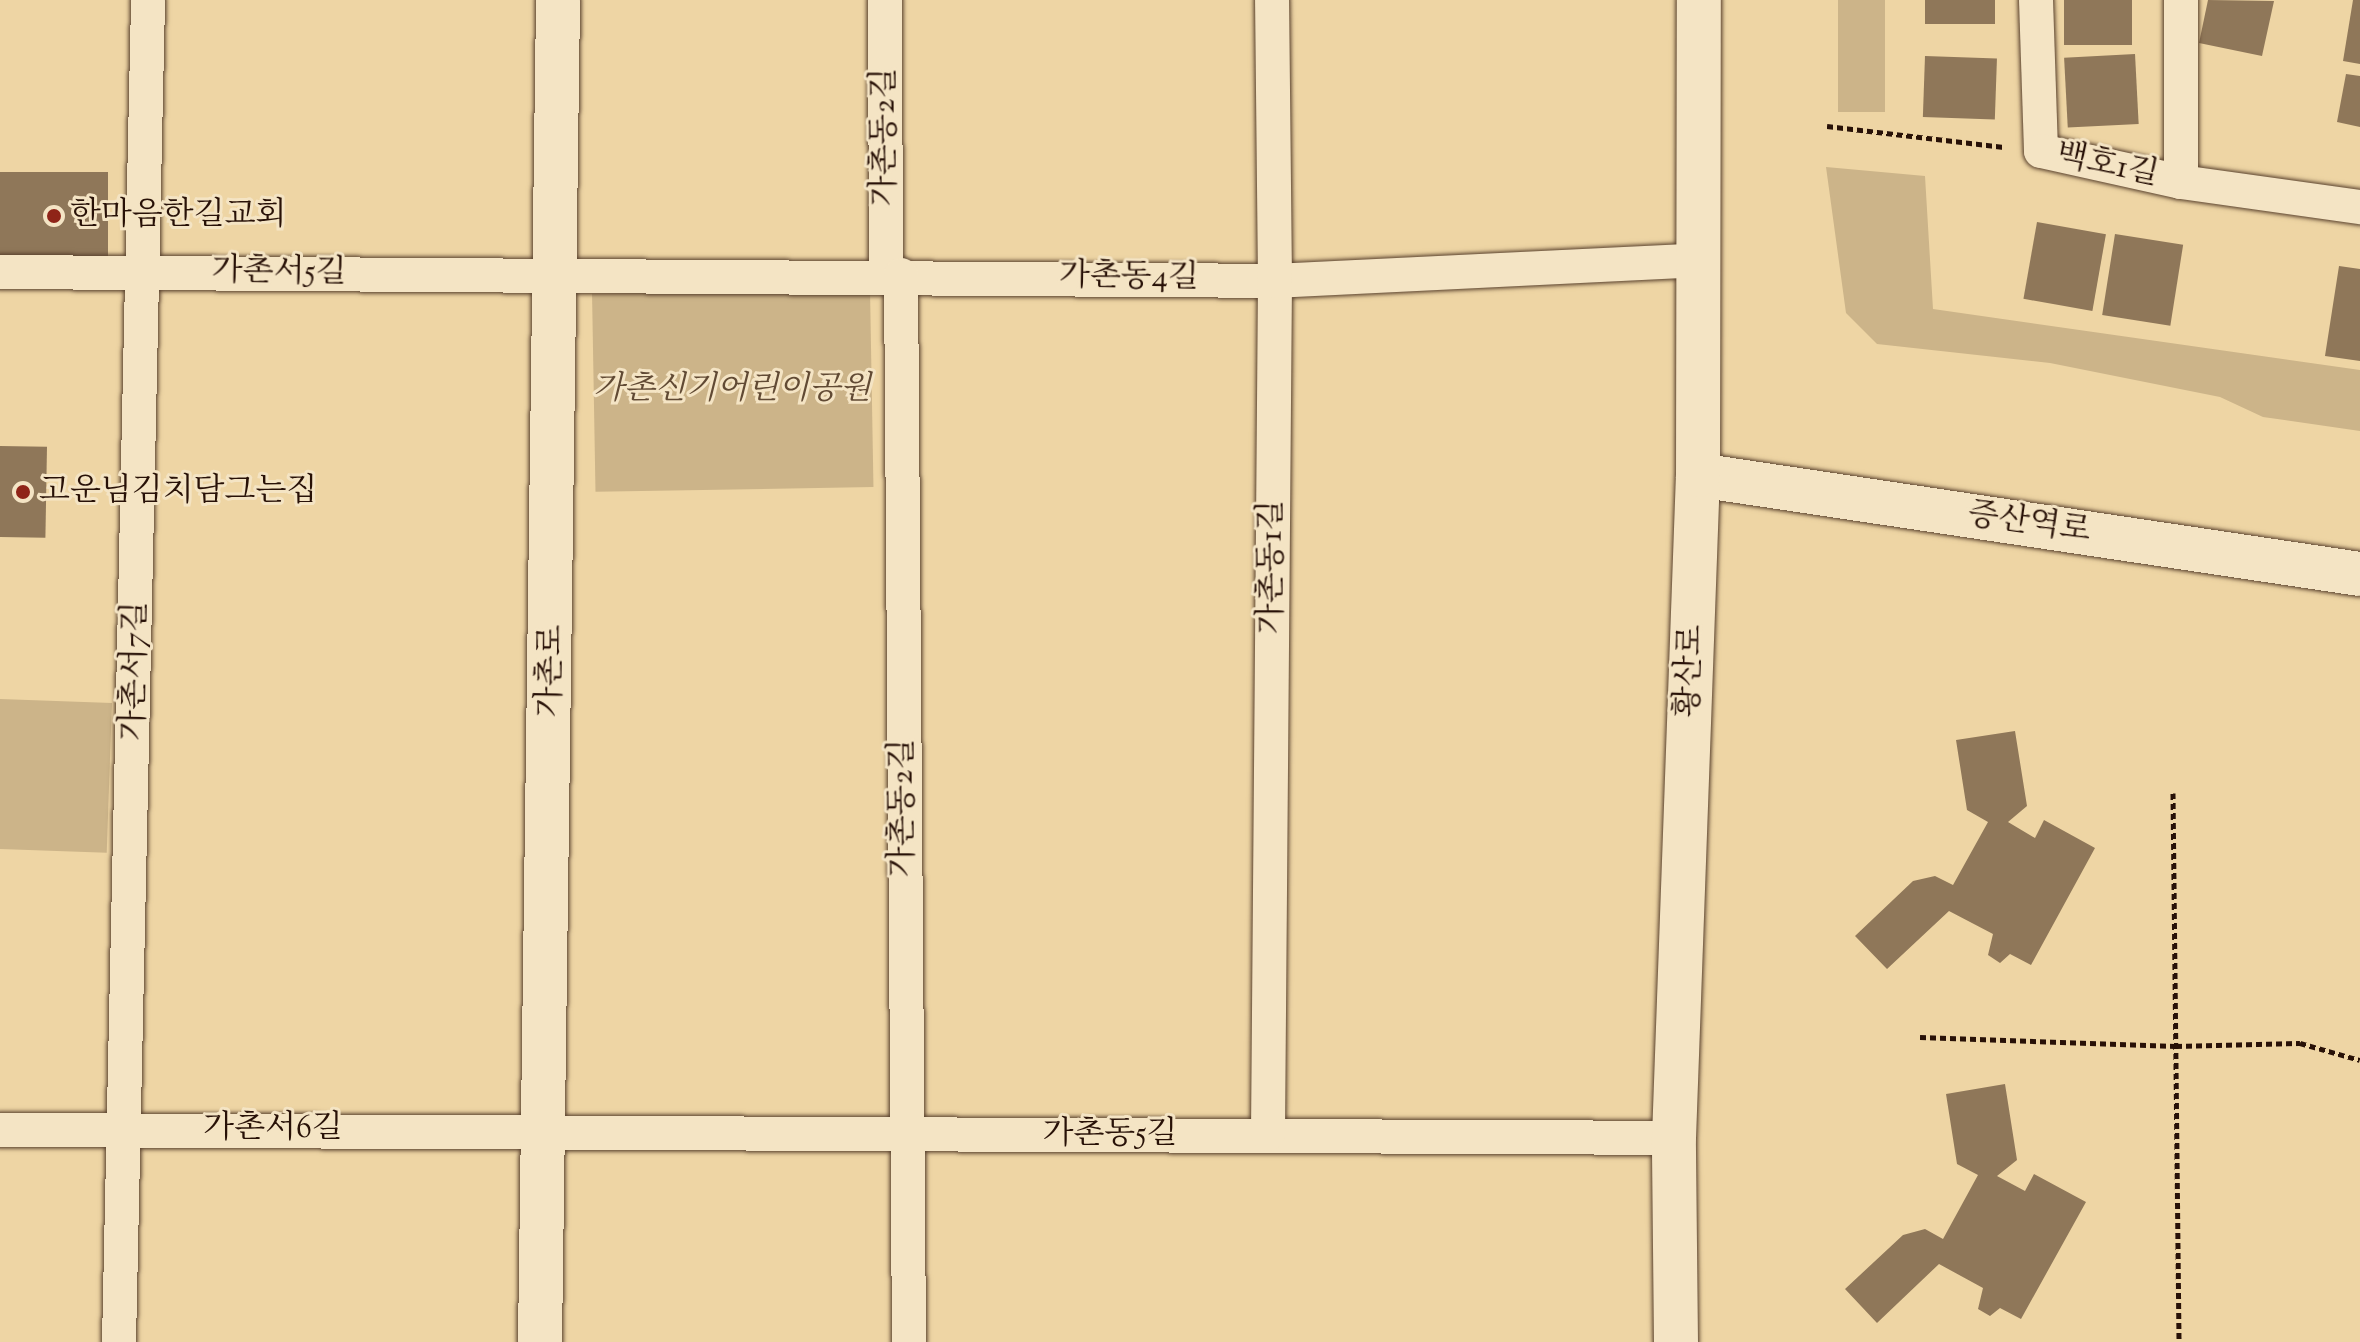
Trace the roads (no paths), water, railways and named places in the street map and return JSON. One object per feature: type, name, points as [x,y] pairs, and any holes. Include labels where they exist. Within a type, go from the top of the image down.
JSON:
[{"type":"main road","name":"가촌로","points":[[540,1342],[557,276],[558,0]]},
{"type":"main road","name":"황산로","points":[[1676,1342],[1674,1138],[1698,475],[1699,0]]},
{"type":"main road","name":"증산역로","points":[[1698,475],[2360,574]]},
{"type":"street","name":"가촌서7길","points":[[119,1342],[148,0]]},
{"type":"street","name":"가촌동2길","points":[[885,0],[893,274],[909,1342]]},
{"type":"street","name":"가촌동1길","points":[[1268,1134],[1275,281],[1272,0]]},
{"type":"street","name":"백호1길","points":[[2036,0],[2041,151],[2181,182],[2360,207]]},
{"type":"street","name":"백호1길","points":[[2181,0],[2181,182]]},
{"type":"street","name":"가촌동4길","points":[[557,276],[893,274],[1275,281],[1700,260]]},
{"type":"street","name":"가촌서5길","points":[[0,272],[557,276]]},
{"type":"street","name":"가촌서6길","points":[[0,1130],[545,1129]]},
{"type":"street","name":"가촌동5길","points":[[545,1129],[905,1136],[1268,1134],[1674,1138]]},
{"type":"place","name":"한마음한길교회","points":[[54,216]]},
{"type":"place","name":"고운님김치담그는집","points":[[23,492]]},
{"type":"park label","name":"가촌신기어린이공원","points":[[732,390]]}]
